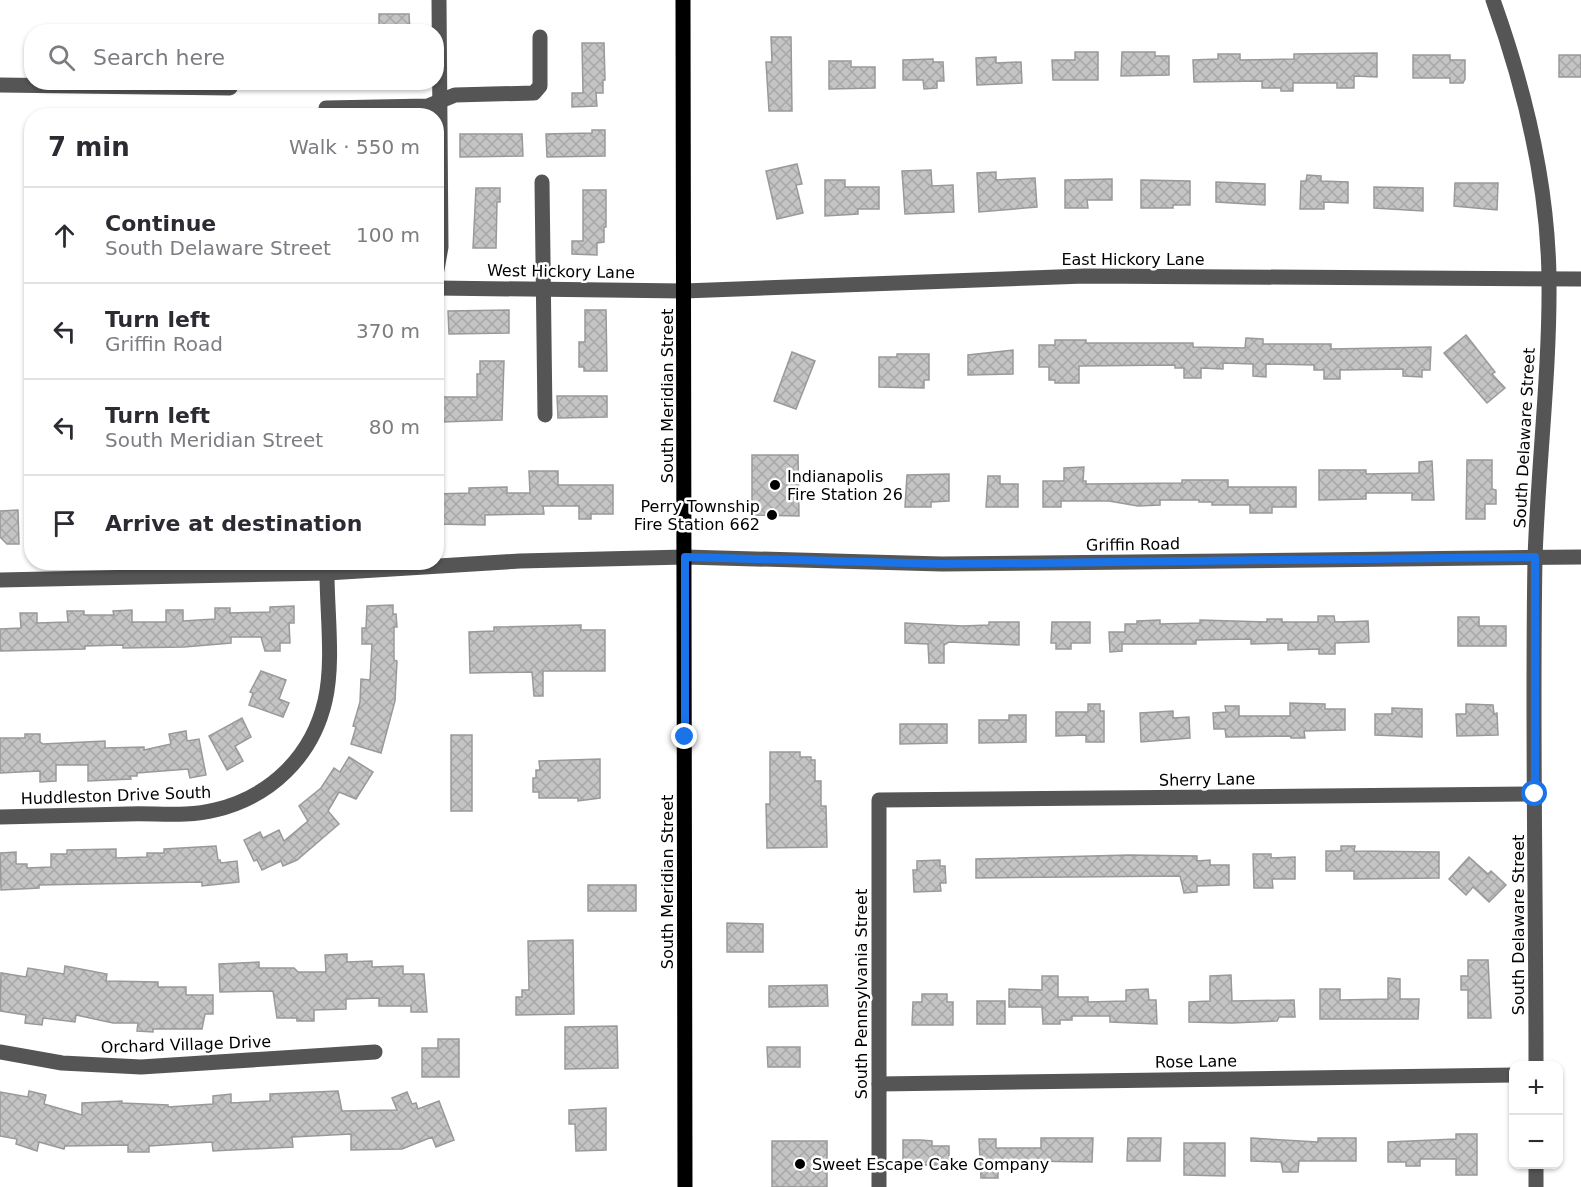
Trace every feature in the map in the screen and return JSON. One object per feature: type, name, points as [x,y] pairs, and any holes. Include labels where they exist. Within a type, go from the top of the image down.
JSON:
[{"type":"main road","name":"South Meridian Street","points":[[683,0],[685,1187]]},
{"type":"street","points":[[439,0],[439,24]]},
{"type":"street","name":"South Delaware Street","points":[[1493,0],[1515,65],[1532,133],[1543,202],[1549,279],[1535,557],[1536,1061]]},
{"type":"street","points":[[326,108],[428,106],[455,95],[538,91],[540,36]]},
{"type":"street","points":[[0,85],[24,85]]},
{"type":"street","points":[[440,90],[440,108]]},
{"type":"street","points":[[542,182],[545,415]]},
{"type":"street","name":"East Hickory Lane","points":[[684,291],[1085,276],[1581,279]]},
{"type":"street","name":"West Hickory Lane","points":[[444,288],[684,291]]},
{"type":"street","name":"Griffin Road","points":[[444,566],[519,561],[685,557],[942,564],[1581,557]]},
{"type":"street","name":"Griffin Road","points":[[0,580],[375,570]]},
{"type":"street","name":"Huddleston Drive South","points":[[0,818],[201,812],[228,807],[272,784],[293,765],[313,736],[321,715],[328,681],[327,573]]},
{"type":"street","name":"Sherry Lane","points":[[879,800],[1535,794]]},
{"type":"street","name":"South Pennsylvania Street","points":[[879,800],[879,1187]]},
{"type":"street","name":"Orchard Village Drive","points":[[0,1053],[62,1063],[141,1067],[375,1052]]},
{"type":"street","name":"Rose Lane","points":[[879,1084],[1509,1075]]},
{"type":"street","points":[[1536,1169],[1536,1187]]},
{"type":"building","points":[[379,14],[409,14],[410,24],[379,24]]},
{"type":"building","points":[[771,37],[791,37],[792,111],[769,111],[766,62],[772,62]]},
{"type":"building","points":[[582,43],[604,43],[603,93],[596,93],[597,106],[572,107],[572,93],[583,93]]},
{"type":"building","points":[[1075,52],[1098,52],[1098,80],[1053,80],[1052,60],[1075,60]]},
{"type":"building","points":[[1122,52],[1155,52],[1155,56],[1169,56],[1169,75],[1121,76]]},
{"type":"building","points":[[1377,53],[1377,77],[1354,76],[1354,88],[1337,88],[1337,83],[1293,83],[1293,91],[1281,91],[1281,88],[1262,88],[1262,81],[1194,82],[1193,60],[1218,59],[1218,54],[1240,54],[1240,60],[1294,59],[1294,54]]},
{"type":"building","points":[[1413,55],[1450,55],[1450,60],[1465,60],[1463,83],[1450,83],[1450,78],[1413,78]]},
{"type":"building","points":[[1559,55],[1581,55],[1581,77],[1559,77]]},
{"type":"building","points":[[996,57],[996,63],[1021,62],[1022,83],[977,85],[976,58]]},
{"type":"building","points":[[933,59],[933,62],[943,62],[944,81],[937,81],[937,88],[924,89],[923,80],[903,80],[903,60]]},
{"type":"building","points":[[829,61],[851,61],[851,67],[875,67],[875,88],[829,89]]},
{"type":"building","points":[[592,130],[605,130],[605,156],[547,157],[546,134],[592,133]]},
{"type":"building","points":[[460,134],[522,134],[523,156],[460,157]]},
{"type":"building","points":[[797,164],[802,184],[796,185],[803,213],[777,219],[766,171]]},
{"type":"building","points":[[931,170],[932,186],[953,185],[954,212],[905,214],[902,171]]},
{"type":"building","points":[[996,172],[996,180],[1035,178],[1037,207],[979,212],[977,173]]},
{"type":"building","points":[[1307,175],[1321,176],[1321,181],[1348,182],[1348,203],[1324,202],[1324,209],[1300,209],[1301,181],[1306,181]]},
{"type":"building","points":[[1112,179],[1112,200],[1087,200],[1088,208],[1065,208],[1065,180]]},
{"type":"building","points":[[825,180],[845,180],[845,187],[879,187],[879,209],[858,209],[858,214],[825,216]]},
{"type":"building","points":[[1141,180],[1190,181],[1190,205],[1173,205],[1173,208],[1141,208]]},
{"type":"building","points":[[1216,182],[1265,184],[1265,205],[1216,202]]},
{"type":"building","points":[[1455,183],[1498,183],[1497,210],[1454,206]]},
{"type":"building","points":[[1374,187],[1423,188],[1423,211],[1374,208]]},
{"type":"building","points":[[476,188],[500,188],[500,202],[497,202],[496,248],[473,248]]},
{"type":"building","points":[[583,190],[606,190],[604,242],[597,243],[597,255],[572,254],[572,241],[583,241]]},
{"type":"building","points":[[509,310],[509,333],[449,334],[448,311]]},
{"type":"building","points":[[585,310],[606,310],[607,371],[584,371],[584,367],[579,367],[579,342],[585,342]]},
{"type":"building","points":[[1466,335],[1495,372],[1492,374],[1505,388],[1487,403],[1444,353]]},
{"type":"building","points":[[1246,338],[1263,339],[1263,344],[1331,344],[1331,349],[1431,347],[1430,370],[1422,370],[1422,377],[1403,376],[1403,369],[1340,370],[1340,379],[1324,379],[1324,370],[1314,370],[1314,365],[1266,364],[1266,377],[1253,376],[1253,364],[1223,363],[1223,369],[1201,368],[1201,378],[1184,378],[1184,368],[1175,368],[1175,365],[1079,366],[1079,383],[1055,383],[1055,380],[1049,380],[1049,367],[1039,367],[1039,345],[1055,345],[1055,340],[1086,340],[1086,343],[1193,343],[1193,347],[1245,348]]},
{"type":"building","points":[[1013,350],[1013,374],[968,375],[968,355]]},
{"type":"building","points":[[792,352],[815,361],[796,409],[774,401]]},
{"type":"building","points":[[897,354],[929,354],[929,380],[924,380],[924,388],[879,387],[879,357],[897,357]]},
{"type":"building","points":[[480,361],[504,361],[502,420],[444,422],[444,397],[477,397],[477,374],[480,374]]},
{"type":"building","points":[[557,396],[607,396],[607,417],[558,418]]},
{"type":"building","name":"Indianapolis Fire Station 26","points":[[752,455],[798,455],[799,516],[752,515]]},
{"type":"building","points":[[1467,460],[1492,460],[1492,489],[1496,490],[1496,504],[1485,504],[1485,519],[1466,519]]},
{"type":"building","points":[[1432,461],[1434,500],[1412,500],[1412,493],[1366,493],[1366,499],[1319,500],[1319,470],[1366,470],[1366,474],[1419,473],[1419,462]]},
{"type":"building","points":[[1084,467],[1083,481],[1086,481],[1086,484],[1228,480],[1228,487],[1296,487],[1296,507],[1272,507],[1272,513],[1250,513],[1250,505],[1212,505],[1212,502],[1199,502],[1199,500],[1160,500],[1160,505],[1138,506],[1109,501],[1061,501],[1061,507],[1043,507],[1043,481],[1064,481],[1064,468]]},
{"type":"building","points":[[529,471],[558,471],[558,485],[613,485],[613,514],[591,514],[591,519],[579,519],[579,506],[543,506],[544,514],[485,515],[485,525],[444,524],[444,494],[469,493],[469,488],[507,487],[507,493],[530,493]]},
{"type":"building","points":[[949,474],[949,501],[931,502],[931,507],[905,507],[907,475]]},
{"type":"building","points":[[988,476],[1000,476],[1000,484],[1018,484],[1018,507],[986,507]]},
{"type":"building","points":[[18,510],[19,544],[7,544],[0,537],[0,511]]},
{"type":"building","points":[[393,605],[397,627],[394,627],[394,660],[397,661],[395,701],[381,753],[351,744],[356,727],[353,726],[360,702],[361,679],[370,680],[372,644],[362,644],[362,628],[366,628],[367,606]]},
{"type":"building","points":[[294,606],[294,623],[289,623],[290,643],[280,643],[280,651],[265,651],[261,637],[231,637],[231,643],[184,647],[123,648],[123,645],[85,646],[85,649],[0,651],[0,629],[21,628],[20,613],[37,613],[37,623],[68,622],[67,611],[84,611],[84,615],[114,615],[113,611],[132,610],[132,622],[166,622],[166,610],[183,610],[183,621],[215,619],[215,608],[230,608],[230,613],[270,612],[270,607]]},
{"type":"building","points":[[1318,616],[1334,616],[1335,622],[1368,621],[1369,642],[1335,643],[1335,654],[1319,654],[1319,649],[1288,650],[1288,643],[1251,644],[1251,639],[1196,640],[1196,644],[1122,644],[1122,651],[1110,652],[1109,632],[1125,632],[1125,624],[1137,624],[1137,621],[1160,620],[1160,624],[1200,623],[1200,620],[1267,622],[1267,619],[1282,619],[1282,622],[1318,622]]},
{"type":"building","points":[[1458,617],[1479,617],[1479,626],[1506,626],[1506,646],[1458,646]]},
{"type":"building","points":[[989,622],[1019,622],[1019,645],[949,642],[944,645],[944,663],[929,663],[928,644],[905,643],[905,623],[962,626],[989,625]]},
{"type":"building","points":[[1052,622],[1090,622],[1090,643],[1071,643],[1071,649],[1056,649],[1056,643],[1051,643]]},
{"type":"building","points":[[581,625],[581,630],[605,630],[605,671],[543,671],[543,696],[534,696],[532,672],[470,673],[469,632],[494,631],[494,627]]},
{"type":"building","points":[[261,671],[286,680],[279,699],[289,703],[283,717],[249,705],[253,693],[250,692]]},
{"type":"building","points":[[1290,703],[1325,704],[1325,709],[1345,709],[1345,730],[1304,731],[1305,738],[1291,738],[1290,736],[1226,737],[1225,729],[1214,729],[1213,713],[1226,712],[1225,706],[1239,706],[1239,716],[1290,716]]},
{"type":"building","points":[[1088,704],[1100,704],[1100,711],[1104,711],[1104,742],[1086,742],[1086,735],[1056,736],[1056,712],[1088,712]]},
{"type":"building","points":[[1466,704],[1493,705],[1494,714],[1497,713],[1498,735],[1457,736],[1456,714],[1466,714]]},
{"type":"building","points":[[1392,708],[1422,709],[1422,737],[1375,735],[1375,714],[1392,714]]},
{"type":"building","points":[[1173,711],[1173,718],[1189,717],[1190,738],[1141,742],[1140,713]]},
{"type":"building","points":[[1009,715],[1026,715],[1026,742],[979,743],[979,720],[1009,720]]},
{"type":"building","points":[[242,718],[251,737],[235,746],[243,761],[227,770],[209,736]]},
{"type":"building","points":[[900,724],[947,724],[947,743],[900,744]]},
{"type":"building","points":[[186,731],[187,741],[199,739],[206,775],[190,778],[188,769],[137,773],[137,776],[130,776],[131,779],[88,781],[88,765],[56,765],[56,781],[40,782],[40,771],[0,773],[0,738],[25,738],[25,734],[40,734],[40,742],[43,744],[105,741],[105,748],[144,747],[144,750],[171,744],[169,734]]},
{"type":"building","points":[[451,735],[472,735],[472,811],[451,811]]},
{"type":"building","points":[[770,752],[800,752],[800,757],[811,757],[811,760],[815,760],[815,781],[821,781],[821,806],[826,806],[827,847],[767,848],[766,804],[770,804]]},
{"type":"building","points":[[349,757],[373,772],[356,799],[339,792],[328,811],[339,824],[297,860],[283,866],[281,861],[262,870],[257,860],[254,861],[244,840],[260,832],[263,838],[279,830],[284,841],[308,821],[299,806],[321,788],[334,768],[340,772]]},
{"type":"building","points":[[600,759],[600,798],[578,801],[578,798],[539,798],[539,792],[533,792],[533,778],[536,778],[536,770],[540,770],[539,761]]},
{"type":"building","points":[[216,846],[218,860],[221,863],[237,861],[239,882],[202,886],[202,882],[39,885],[39,888],[1,890],[0,853],[16,852],[16,864],[27,864],[27,868],[51,867],[51,854],[67,854],[67,850],[116,849],[116,858],[147,857],[147,853],[164,853],[164,849]]},
{"type":"building","points":[[1341,846],[1355,846],[1354,851],[1439,852],[1439,878],[1354,879],[1354,871],[1326,871],[1326,851],[1341,851]]},
{"type":"building","points":[[1253,854],[1271,854],[1271,858],[1295,857],[1295,879],[1272,879],[1273,888],[1254,888]]},
{"type":"building","points":[[1129,855],[1197,856],[1197,861],[1210,860],[1210,865],[1229,865],[1229,885],[1197,886],[1197,892],[1184,893],[1180,876],[976,878],[976,859]]},
{"type":"building","points":[[1469,857],[1488,874],[1491,871],[1506,885],[1489,902],[1473,887],[1466,895],[1449,879]]},
{"type":"building","points":[[940,860],[940,866],[945,866],[946,883],[940,883],[941,891],[914,892],[913,870],[917,870],[917,861]]},
{"type":"building","points":[[588,885],[636,885],[636,911],[588,911]]},
{"type":"building","points":[[727,923],[763,924],[763,952],[727,952]]},
{"type":"building","points":[[573,940],[574,1014],[516,1015],[516,997],[522,997],[522,990],[529,990],[528,941]]},
{"type":"building","points":[[347,954],[347,962],[372,961],[372,967],[403,966],[403,974],[424,974],[427,1012],[411,1012],[411,1006],[379,1006],[379,998],[346,999],[346,1009],[314,1010],[314,1021],[297,1021],[297,1018],[277,1018],[273,991],[220,992],[219,964],[259,962],[259,968],[294,968],[298,972],[326,972],[325,955]]},
{"type":"building","points":[[1468,960],[1488,960],[1491,1018],[1468,1018],[1468,990],[1461,990],[1461,976],[1468,976]]},
{"type":"building","points":[[65,966],[107,974],[106,981],[158,982],[158,987],[186,987],[186,995],[213,995],[213,1014],[205,1014],[202,1029],[153,1029],[153,1032],[137,1031],[138,1023],[113,1023],[76,1015],[75,1022],[43,1018],[42,1025],[25,1023],[26,1015],[0,1011],[1,973],[26,977],[28,968],[64,974]]},
{"type":"building","points":[[1231,975],[1232,1001],[1294,1000],[1295,1017],[1279,1017],[1277,1021],[1189,1022],[1189,1002],[1210,1001],[1210,976]]},
{"type":"building","points":[[1042,976],[1058,976],[1058,997],[1088,997],[1088,1002],[1126,1001],[1126,990],[1148,989],[1149,1000],[1156,1000],[1157,1024],[1110,1022],[1110,1016],[1072,1016],[1072,1020],[1060,1020],[1060,1024],[1043,1024],[1042,1007],[1009,1007],[1009,989],[1042,990]]},
{"type":"building","points":[[1388,978],[1400,979],[1400,999],[1419,999],[1418,1019],[1320,1019],[1320,989],[1340,989],[1340,1000],[1388,999]]},
{"type":"building","points":[[827,985],[828,1006],[769,1007],[769,986]]},
{"type":"building","points":[[922,994],[947,994],[947,1002],[953,1002],[953,1025],[912,1025],[913,1002],[922,1002]]},
{"type":"building","points":[[977,1001],[1005,1001],[1005,1024],[977,1024]]},
{"type":"building","points":[[617,1026],[618,1068],[565,1069],[565,1027]]},
{"type":"building","points":[[438,1039],[459,1039],[459,1077],[422,1077],[422,1048],[438,1048]]},
{"type":"building","points":[[767,1047],[800,1047],[800,1067],[768,1067]]},
{"type":"building","points":[[29,1091],[46,1095],[44,1104],[82,1115],[82,1103],[122,1101],[122,1103],[168,1105],[168,1107],[213,1104],[213,1096],[231,1094],[231,1103],[270,1101],[270,1094],[338,1091],[342,1111],[397,1110],[392,1098],[407,1092],[412,1104],[416,1103],[418,1109],[439,1101],[454,1140],[436,1147],[432,1137],[402,1149],[351,1150],[351,1134],[292,1137],[293,1147],[213,1151],[212,1142],[149,1146],[149,1152],[128,1152],[128,1145],[65,1146],[64,1149],[39,1142],[37,1151],[16,1144],[17,1139],[0,1136],[0,1092],[28,1097]]},
{"type":"building","points":[[606,1108],[606,1150],[576,1151],[575,1124],[569,1124],[569,1110]]},
{"type":"building","points":[[1456,1134],[1477,1134],[1477,1175],[1456,1175],[1456,1159],[1420,1159],[1420,1166],[1406,1166],[1406,1162],[1388,1162],[1388,1142],[1456,1139]]},
{"type":"building","points":[[1041,1138],[1093,1138],[1092,1162],[1022,1161],[1022,1170],[998,1170],[998,1178],[981,1178],[979,1139],[996,1139],[996,1148],[1041,1148]]},
{"type":"building","points":[[1128,1138],[1161,1138],[1160,1161],[1127,1161]]},
{"type":"building","points":[[1251,1138],[1318,1142],[1318,1138],[1356,1138],[1356,1161],[1299,1161],[1298,1172],[1283,1172],[1281,1162],[1251,1161]]},
{"type":"building","points":[[903,1140],[932,1141],[932,1146],[949,1146],[949,1165],[903,1165]]},
{"type":"building","name":"Sweet Escape Cake Company","points":[[772,1141],[827,1141],[827,1187],[772,1187]]},
{"type":"building","points":[[1184,1143],[1225,1143],[1225,1176],[1184,1175]]},
{"type":"place","name":"Indianapolis Fire Station 26","points":[[775,485]]},
{"type":"place","name":"Perry Township Fire Station 662","points":[[772,515]]},
{"type":"place","name":"Sweet Escape Cake Company","points":[[800,1164]]},
{"type":"route","points":[[685,737],[685,557],[942,564],[1535,557],[1535,794]]}]
